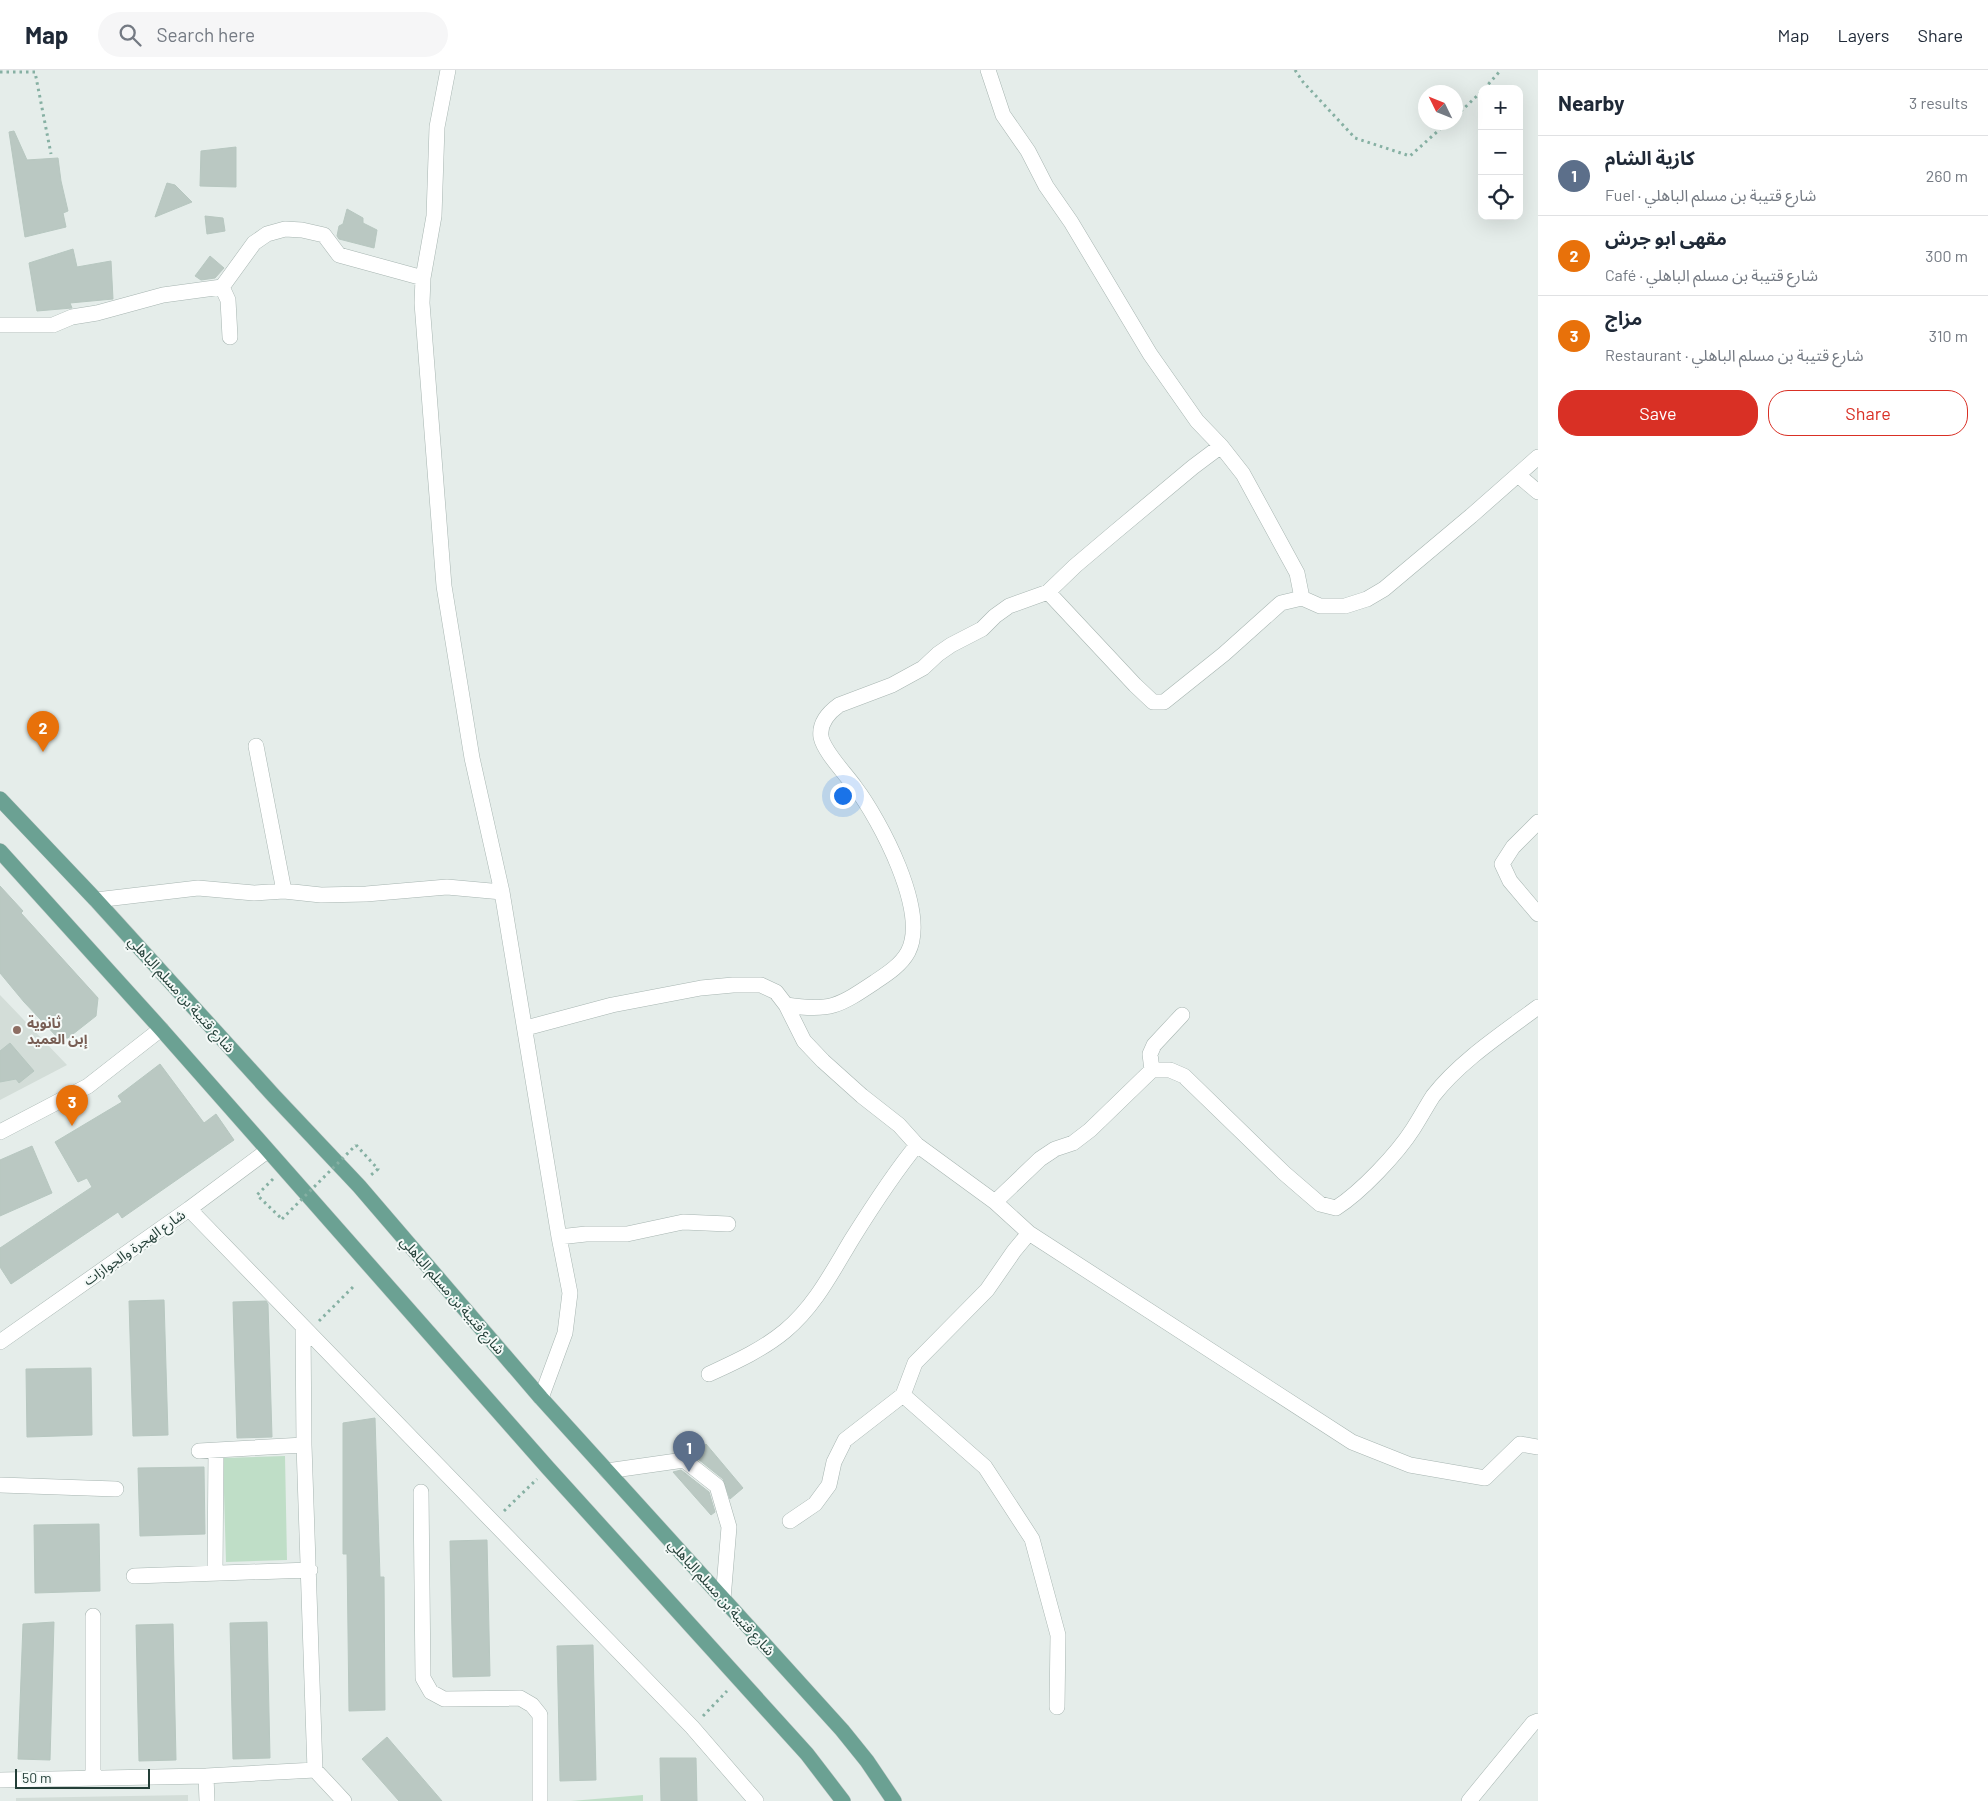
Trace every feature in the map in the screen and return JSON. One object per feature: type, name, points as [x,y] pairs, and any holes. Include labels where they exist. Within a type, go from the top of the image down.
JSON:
[{"type":"main road","name":"شارع قتيبة بن مسلم الباهلي","points":[[0,798],[359,1186],[541,1398],[842,1730],[867,1761],[894,1801]]},
{"type":"main road","points":[[0,851],[161,1029],[548,1468],[807,1754],[843,1801]]},
{"type":"street","points":[[448,70],[436,127],[434,216],[423,278],[423,338],[444,586],[472,758],[502,892],[570,1293],[566,1333],[541,1398]]},
{"type":"street","points":[[988,70],[1003,115],[1028,151],[1046,186],[1071,222],[1150,354],[1197,421],[1221,446],[1243,474],[1297,573],[1302,598]]},
{"type":"street","points":[[0,325],[52,325],[72,317],[97,313],[164,295],[222,287],[254,243],[268,234],[285,229],[302,230],[324,235],[339,255],[423,278]]},
{"type":"street","points":[[222,287],[228,300],[230,337]]},
{"type":"street","points":[[786,1006],[810,1009],[824,1008],[846,1001],[900,964],[909,951],[913,933],[912,906],[891,850],[857,788],[823,744],[821,735],[823,721],[839,705],[892,685],[923,668],[938,654],[982,629],[1009,606],[1048,592],[1121,527],[1221,446]]},
{"type":"street","points":[[1048,592],[1153,702],[1164,702],[1224,654],[1281,603],[1302,598],[1320,606],[1345,606],[1367,599],[1384,588],[1408,570],[1538,457]]},
{"type":"street","points":[[1518,474],[1538,492]]},
{"type":"street","points":[[256,746],[284,891]]},
{"type":"street","points":[[1538,822],[1514,847],[1502,864],[1510,881],[1538,914]]},
{"type":"street","points":[[96,900],[198,888],[254,893],[284,891],[336,895],[447,887],[502,892]]},
{"type":"street","points":[[526,1028],[563,1016],[701,988],[761,985],[776,992],[786,1006],[804,1041],[823,1061],[862,1096],[899,1125],[917,1145],[995,1202],[1029,1233],[1352,1442],[1410,1465],[1485,1478],[1520,1444],[1538,1446]]},
{"type":"street","points":[[995,1202],[1040,1159],[1055,1149],[1073,1143],[1090,1130],[1152,1070],[1170,1070],[1184,1076],[1320,1204],[1336,1208],[1348,1201],[1391,1156],[1412,1130],[1434,1096],[1451,1077],[1493,1040],[1538,1007]]},
{"type":"street","points":[[1152,1070],[1150,1054],[1154,1045],[1182,1015]]},
{"type":"street","points":[[0,1132],[88,1086],[161,1029]]},
{"type":"street","points":[[708,1374],[765,1346],[786,1330],[805,1311],[832,1275],[851,1240],[899,1167],[917,1145]]},
{"type":"street","name":"شارع الهجرة والجوازات","points":[[0,1342],[189,1209],[267,1151]]},
{"type":"street","points":[[189,1209],[692,1727],[756,1801]]},
{"type":"street","points":[[559,1237],[586,1234],[627,1234],[683,1222],[728,1224]]},
{"type":"street","points":[[790,1521],[815,1504],[829,1485],[834,1462],[845,1440],[903,1395],[915,1363],[987,1290],[1014,1250],[1029,1233]]},
{"type":"street","points":[[306,1330],[304,1445],[310,1570],[315,1770],[344,1801]]},
{"type":"street","points":[[903,1395],[985,1468],[1032,1539],[1058,1636],[1057,1707]]},
{"type":"street","points":[[199,1451],[304,1445]]},
{"type":"street","points":[[215,1573],[216,1451]]},
{"type":"street","points":[[607,1471],[684,1460],[717,1486],[729,1527],[723,1599]]},
{"type":"street","points":[[0,1484],[116,1489]]},
{"type":"street","points":[[421,1492],[423,1678],[431,1692],[444,1699],[520,1698],[532,1705],[540,1715],[540,1801]]},
{"type":"street","points":[[134,1576],[310,1570]]},
{"type":"street","points":[[93,1616],[93,1778]]},
{"type":"street","points":[[1469,1801],[1533,1723],[1538,1722]]},
{"type":"street","points":[[0,1780],[206,1776],[315,1770]]},
{"type":"street","points":[[206,1776],[207,1801]]},
{"type":"path","points":[[1295,70],[1303,82],[1355,138],[1410,156],[1439,130]]},
{"type":"path","points":[[1488,85],[1501,70]]},
{"type":"path","points":[[0,72],[35,72],[51,154]]},
{"type":"path","points":[[1463,109],[1478,95]]},
{"type":"path","points":[[284,1168],[257,1196],[282,1219],[356,1145],[378,1168]]},
{"type":"path","points":[[306,1330],[354,1286]]},
{"type":"path","points":[[493,1522],[548,1468]]},
{"type":"path","points":[[692,1727],[727,1691]]},
{"type":"shaded area","name":"ثانوية إبن العميد","points":[[0,995],[67,1065],[0,1100]]},
{"type":"shaded area","points":[[188,1795],[188,1801],[16,1801],[16,1798]]},
{"type":"green space","points":[[285,1456],[287,1560],[226,1562],[223,1458]]},
{"type":"green space","points":[[643,1795],[643,1801],[571,1801]]},
{"type":"building","points":[[14,131],[27,160],[58,158],[68,211],[63,213],[66,227],[25,237],[9,132]]},
{"type":"building","points":[[236,147],[236,187],[200,186],[201,151]]},
{"type":"building","points":[[167,183],[175,185],[192,202],[155,217]]},
{"type":"building","points":[[347,209],[363,218],[363,223],[377,230],[374,248],[339,239],[337,236],[339,226],[343,224]]},
{"type":"building","points":[[205,216],[223,218],[225,231],[207,234]]},
{"type":"building","points":[[73,249],[77,267],[111,261],[113,299],[70,303],[72,308],[37,311],[29,263]]},
{"type":"building","points":[[210,256],[224,268],[215,278],[201,280],[195,276]]},
{"type":"building","points":[[0,886],[23,911],[21,913],[98,998],[96,1016],[68,1038],[58,1038],[0,973]]},
{"type":"building","points":[[10,1043],[34,1071],[19,1083],[16,1079],[0,1082],[0,1051]]},
{"type":"building","points":[[160,1064],[204,1123],[216,1114],[234,1140],[122,1218],[118,1212],[11,1284],[0,1267],[0,1248],[92,1187],[87,1178],[78,1182],[55,1142],[122,1102],[118,1096]]},
{"type":"building","points":[[32,1146],[52,1193],[0,1216],[0,1160]]},
{"type":"building","points":[[164,1300],[168,1435],[133,1436],[129,1301]]},
{"type":"building","points":[[266,1301],[268,1304],[272,1437],[237,1438],[233,1302]]},
{"type":"building","points":[[91,1368],[92,1435],[27,1437],[26,1369]]},
{"type":"building","points":[[375,1418],[380,1577],[384,1577],[385,1710],[349,1711],[347,1554],[343,1554],[343,1423]]},
{"type":"building","points":[[706,1444],[743,1488],[730,1499],[723,1479],[693,1455]]},
{"type":"building","points":[[204,1467],[205,1534],[140,1536],[138,1468]]},
{"type":"building","points":[[681,1470],[709,1492],[715,1512],[711,1515],[673,1472]]},
{"type":"building","points":[[99,1524],[100,1591],[35,1593],[34,1525]]},
{"type":"building","points":[[487,1540],[490,1676],[453,1677],[450,1541]]},
{"type":"building","points":[[54,1622],[50,1760],[18,1759],[23,1624]]},
{"type":"building","points":[[267,1622],[270,1758],[233,1759],[230,1623]]},
{"type":"building","points":[[173,1624],[176,1760],[139,1761],[136,1625]]},
{"type":"building","points":[[593,1645],[596,1780],[560,1781],[557,1646]]},
{"type":"building","points":[[387,1737],[442,1801],[399,1801],[362,1759]]},
{"type":"building","points":[[660,1758],[696,1758],[697,1801],[661,1801]]},
{"type":"place","name":"مقهى ابو جرش","points":[[43,752]]},
{"type":"place","name":"ثانوية إبن العميد","points":[[17,1030]]},
{"type":"place","name":"مزاج","points":[[72,1126]]},
{"type":"place","name":"كازية الشام","points":[[689,1472]]}]
